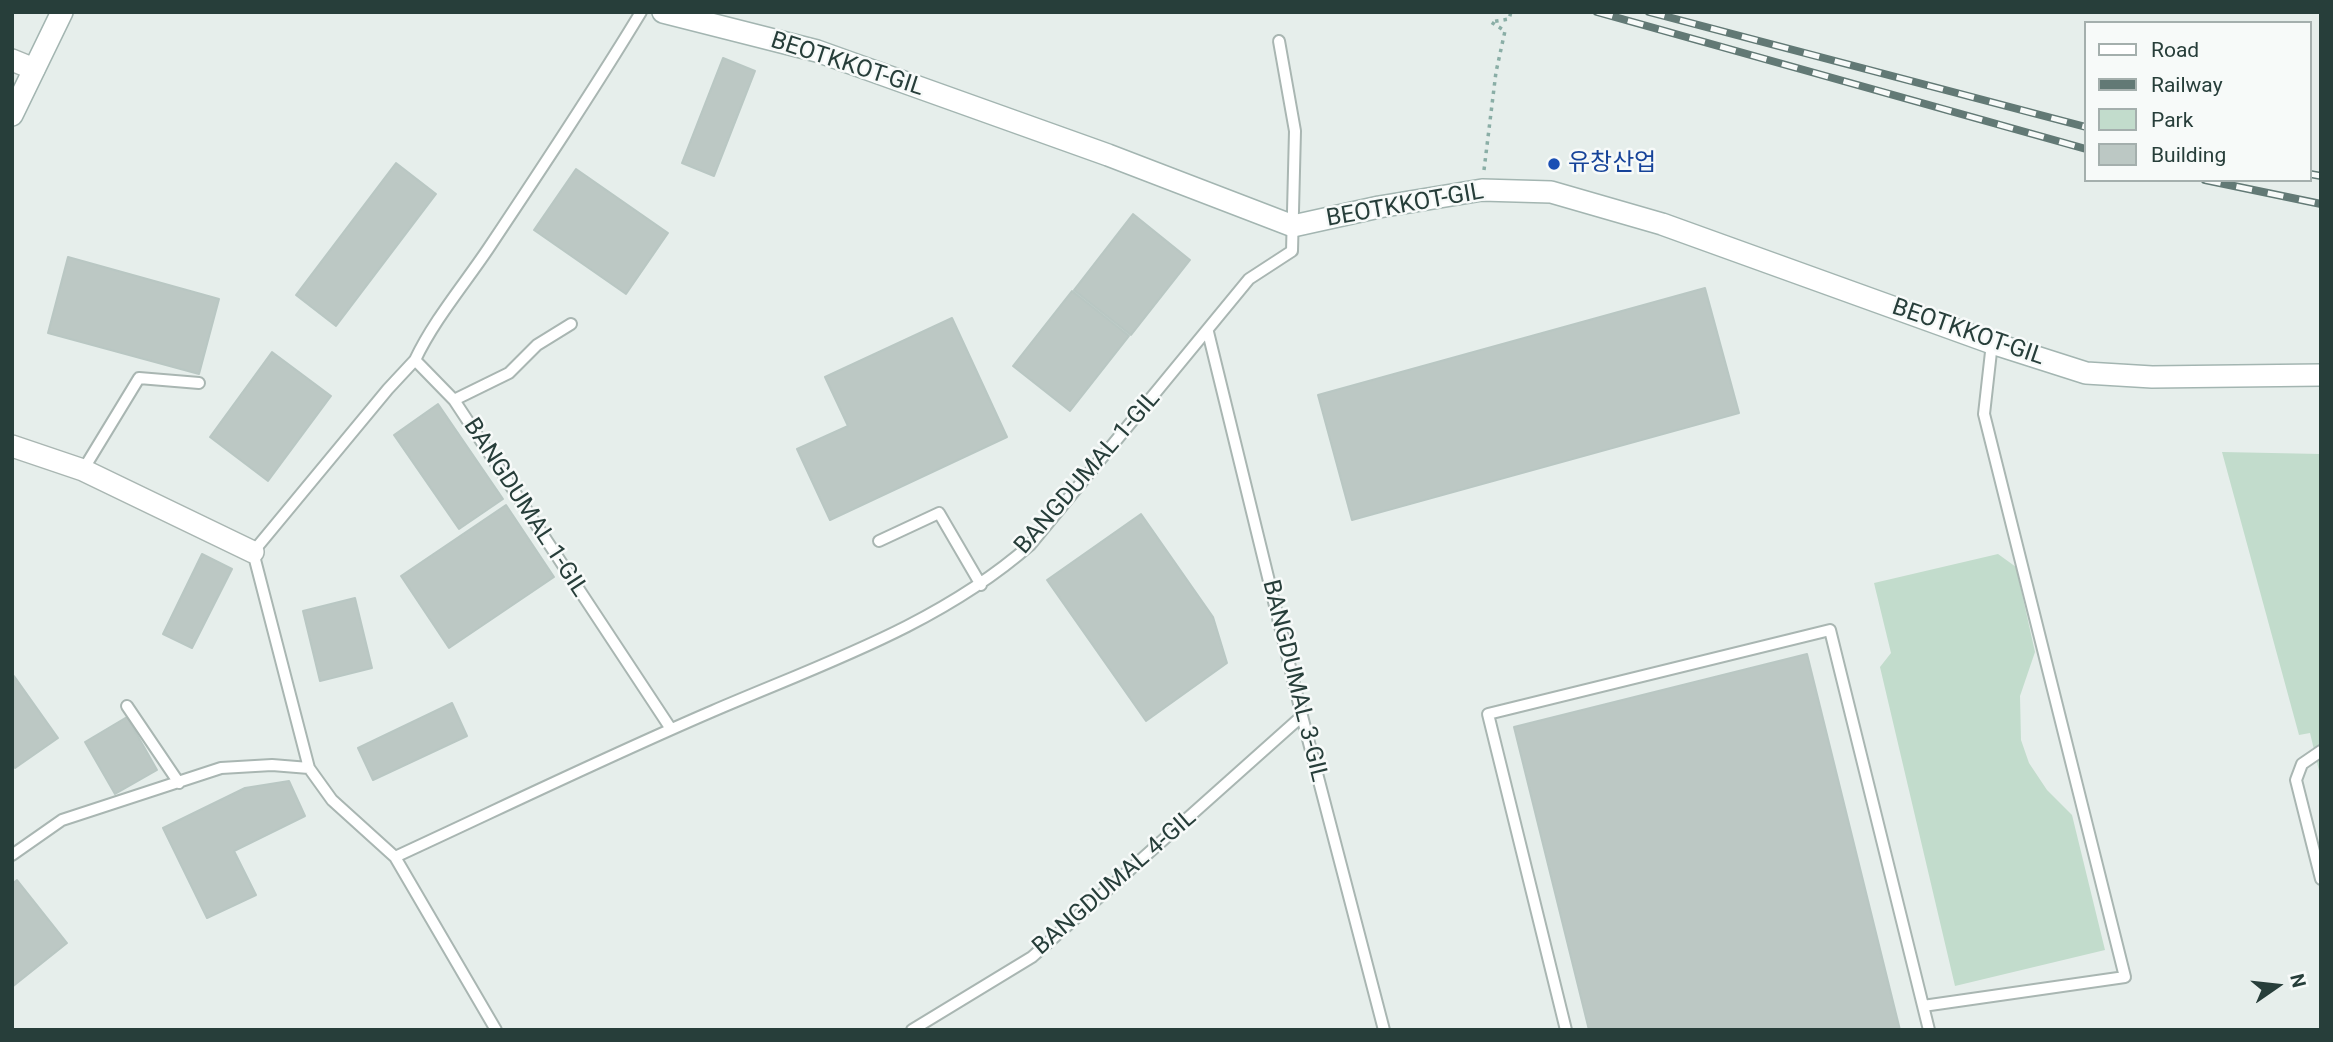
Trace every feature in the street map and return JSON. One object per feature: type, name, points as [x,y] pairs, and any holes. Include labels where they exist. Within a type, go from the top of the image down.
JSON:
[{"type":"street","points":[[12,115],[62,12]]},
{"type":"street","name":"BEOTKKOT-GIL","points":[[663,12],[817,51],[1108,155],[1293,226],[1379,207],[1482,190],[1551,192],[1662,224],[1992,343],[2087,373],[2152,377],[2321,375]]},
{"type":"street","points":[[12,60],[34,69]]},
{"type":"street","points":[[12,446],[83,470],[253,552]]},
{"type":"lane","points":[[496,1030],[395,856],[332,800],[309,768],[253,552],[388,388],[415,360],[428,334],[562,138],[641,12]]},
{"type":"lane","points":[[1279,41],[1294,131],[1293,226]]},
{"type":"lane","name":"BANGDUMAL 1-GIL","points":[[395,856],[671,729],[919,622],[981,584],[1030,545],[1249,279],[1292,251],[1293,226]]},
{"type":"lane","points":[[454,400],[509,373],[537,345],[571,324]]},
{"type":"lane","name":"BANGDUMAL 3-GIL","points":[[1208,332],[1302,716],[1384,1030]]},
{"type":"lane","points":[[1923,1006],[2125,977],[1984,414],[1992,343]]},
{"type":"lane","name":"BANGDUMAL 1-GIL","points":[[415,360],[454,400],[671,729]]},
{"type":"lane","points":[[83,470],[139,378],[200,383]]},
{"type":"lane","points":[[879,541],[939,513],[981,584]]},
{"type":"lane","points":[[1566,1030],[1488,714],[1829,630],[1929,1030]]},
{"type":"lane","points":[[127,706],[179,783]]},
{"type":"lane","name":"BANGDUMAL 4-GIL","points":[[912,1030],[1031,957],[1302,716]]},
{"type":"lane","points":[[2321,751],[2302,764],[2296,780],[2321,879]]},
{"type":"lane","points":[[12,855],[62,820],[221,768],[272,765],[309,768]]},
{"type":"path","points":[[1482,190],[1496,72],[1506,31],[1491,22],[1509,19],[1511,12]]},
{"type":"green space","points":[[2222,452],[2321,454],[2321,779],[2310,733],[2299,735]]},
{"type":"green space","points":[[1998,554],[2016,567],[2035,652],[2020,696],[2021,740],[2029,763],[2047,790],[2072,815],[2105,950],[1955,986],[1880,667],[1891,653],[1874,583]]},
{"type":"building","points":[[723,58],[755,71],[714,176],[682,163]]},
{"type":"building","points":[[396,163],[436,194],[336,326],[296,295]]},
{"type":"building","points":[[576,169],[668,233],[626,294],[534,230]]},
{"type":"building","points":[[1133,214],[1190,260],[1131,335],[1074,290]]},
{"type":"building","points":[[68,257],[219,299],[199,374],[48,333]]},
{"type":"building","points":[[1705,288],[1739,413],[1352,520],[1318,395]]},
{"type":"building","points":[[1072,291],[1129,336],[1070,411],[1013,366]]},
{"type":"building","points":[[952,318],[1007,437],[830,520],[797,449],[848,426],[825,377]]},
{"type":"building","points":[[272,352],[331,396],[268,481],[210,437]]},
{"type":"building","points":[[438,404],[503,499],[459,529],[394,435]]},
{"type":"building","points":[[506,505],[554,577],[449,648],[401,576]]},
{"type":"building","points":[[1141,514],[1213,617],[1227,663],[1146,721],[1047,580]]},
{"type":"building","points":[[202,554],[232,569],[192,648],[163,634]]},
{"type":"building","points":[[355,598],[372,668],[320,681],[303,611]]},
{"type":"building","points":[[1807,654],[1900,1030],[1589,1030],[1514,727]]},
{"type":"building","points":[[14,676],[58,738],[15,768],[12,764]]},
{"type":"building","points":[[452,703],[467,736],[373,780],[358,748]]},
{"type":"building","points":[[127,717],[157,770],[115,794],[85,742]]},
{"type":"building","points":[[289,781],[305,816],[234,851],[256,895],[207,918],[163,828],[245,788]]},
{"type":"building","points":[[17,880],[67,943],[12,987],[12,884]]},
{"type":"railway","points":[[1597,12],[2084,148]]},
{"type":"railway","points":[[1649,12],[2084,126]]},
{"type":"railway","points":[[2312,174],[2321,176]]},
{"type":"railway","points":[[2215,182],[2321,204]]},
{"type":"place","name":"유창산업","points":[[1554,164]]}]
